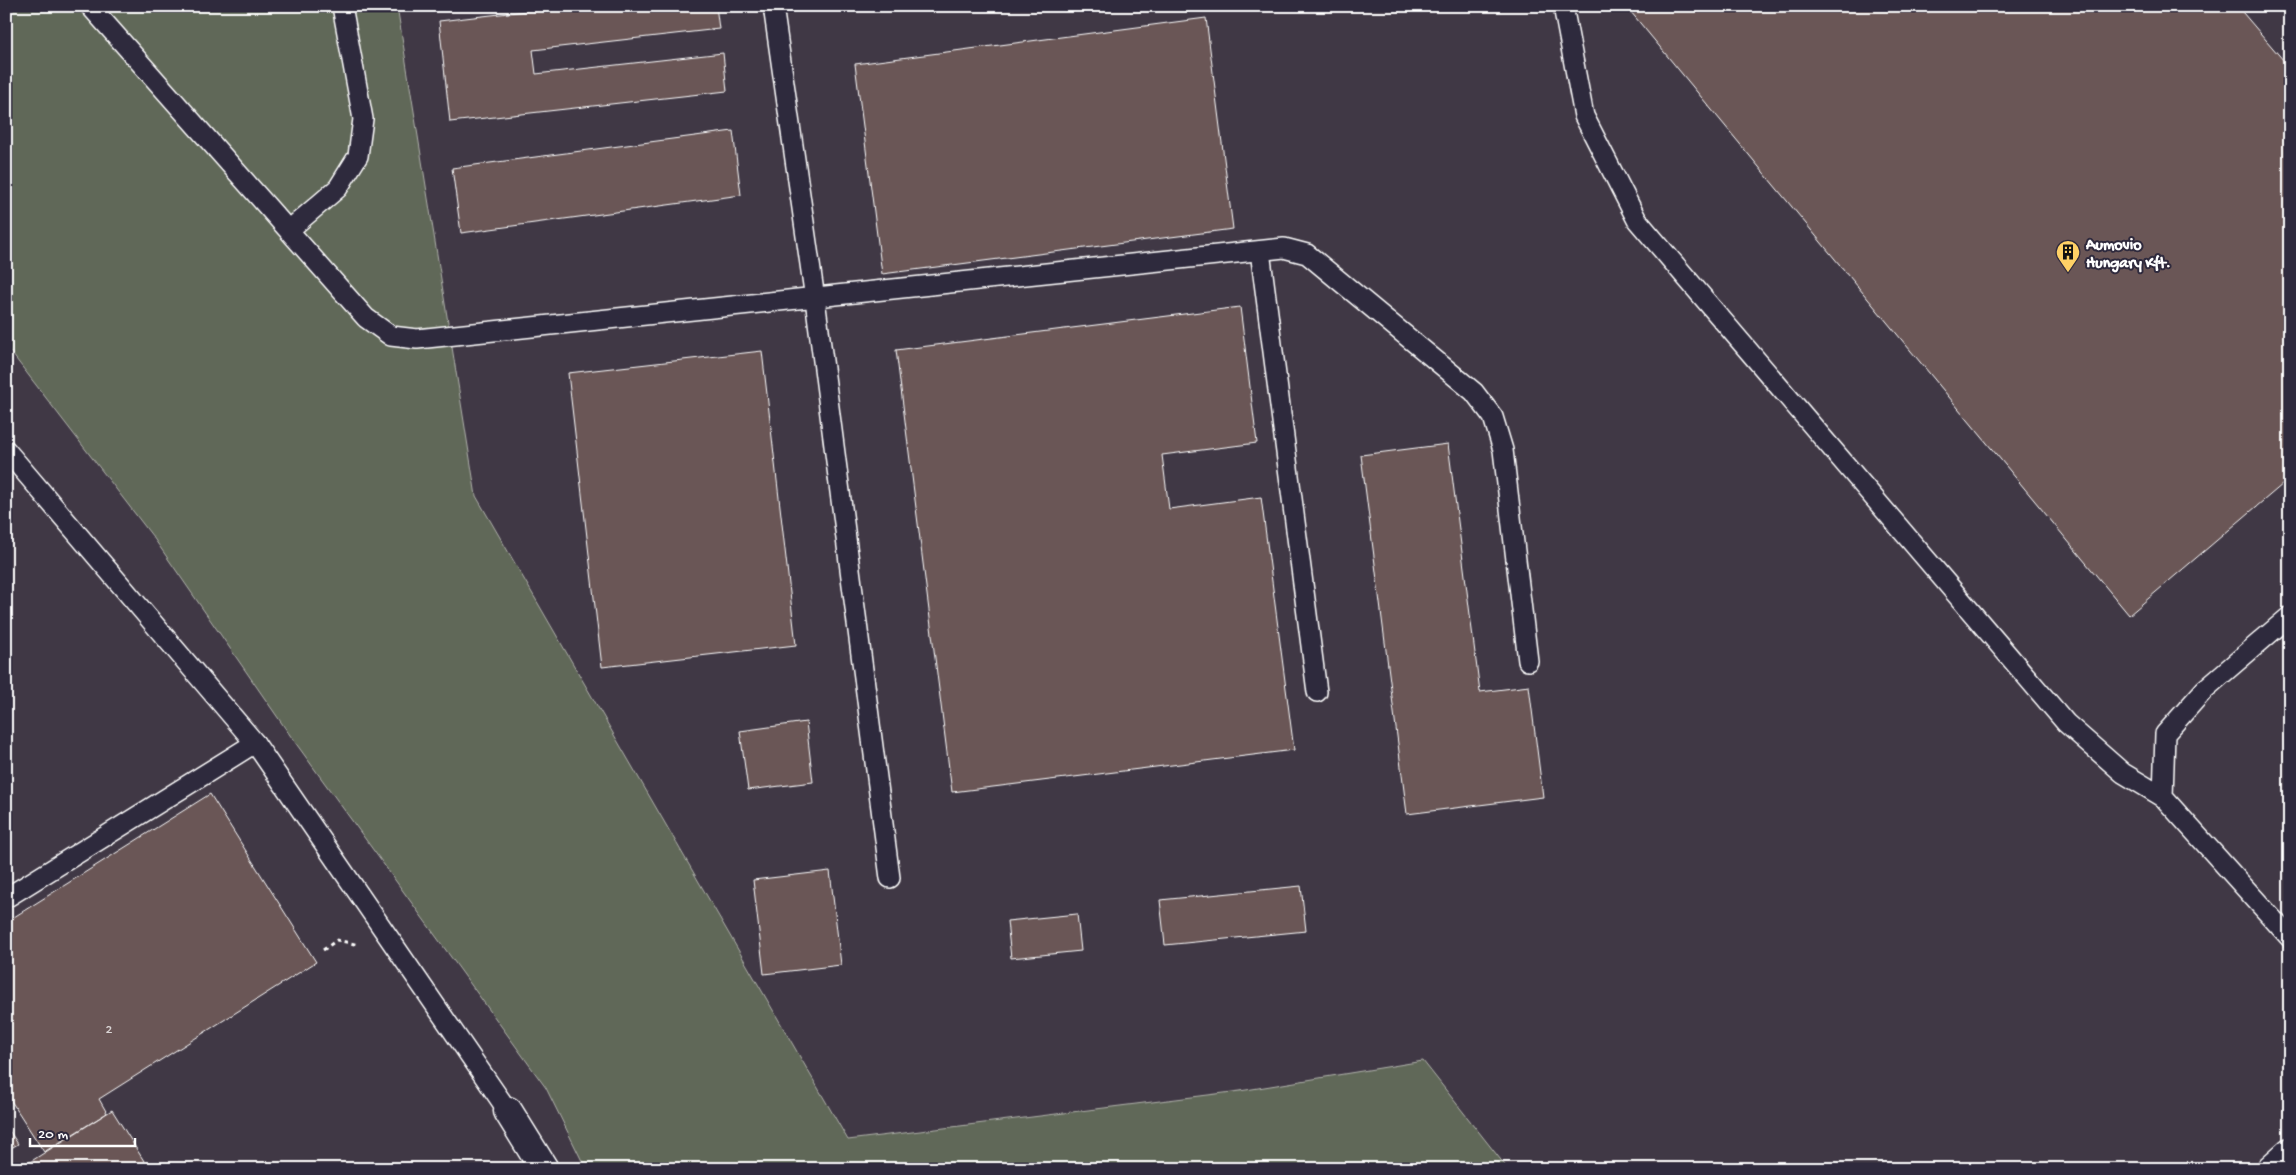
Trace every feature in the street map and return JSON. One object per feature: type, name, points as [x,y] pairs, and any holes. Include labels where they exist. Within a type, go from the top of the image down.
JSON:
[{"type":"street","points":[[508,1111],[544,1169]]},
{"type":"street","points":[[2272,1169],[2290,1152]]},
{"type":"lane","points":[[90,6],[366,318],[391,336],[417,339],[814,299],[1284,248],[1307,254],[1474,392],[1493,418],[1503,450],[1528,661]]},
{"type":"lane","points":[[289,230],[338,188],[358,156],[363,119],[342,6]]},
{"type":"lane","points":[[773,6],[814,299],[890,878]]},
{"type":"lane","points":[[1563,6],[1584,116],[1637,220],[2066,723],[2123,773],[2164,797],[2290,938]]},
{"type":"lane","points":[[1260,251],[1317,692]]},
{"type":"lane","points":[[6,450],[255,743],[508,1111]]},
{"type":"lane","points":[[2164,797],[2164,734],[2204,689],[2290,616]]},
{"type":"lane","points":[[6,898],[255,743]]},
{"type":"shaded area","points":[[397,6],[2290,6],[2290,1156],[2275,1169],[1286,1169],[1240,1091],[848,1140],[476,496]]},
{"type":"shaded area","points":[[6,346],[153,537],[292,738],[546,1088],[586,1169],[6,1169]]},
{"type":"green space","points":[[6,6],[397,6],[476,496],[848,1140],[1240,1091],[1423,1061],[1508,1169],[586,1169],[546,1088],[292,738],[153,537],[6,346]]},
{"type":"building","points":[[570,6],[716,6],[719,29],[533,50],[536,74],[723,53],[727,91],[450,122],[439,21]]},
{"type":"building","name":"Aumovio Hungary Kft.","points":[[1626,6],[2237,6],[2290,68],[2290,478],[2129,615]]},
{"type":"building","points":[[1206,18],[1233,229],[882,274],[855,64]]},
{"type":"building","points":[[733,131],[741,195],[461,233],[452,168]]},
{"type":"building","points":[[1240,307],[1257,443],[1162,455],[1169,509],[1261,497],[1294,750],[952,792],[896,350]]},
{"type":"building","points":[[762,351],[796,645],[602,667],[568,373]]},
{"type":"building","points":[[1448,444],[1480,692],[1529,686],[1543,797],[1407,814],[1361,455]]},
{"type":"building","points":[[806,722],[813,782],[748,790],[740,731]]},
{"type":"building","points":[[210,794],[316,962],[99,1099],[107,1113],[44,1152],[6,1093],[6,922]]},
{"type":"building","points":[[830,871],[841,965],[764,974],[753,880]]},
{"type":"building","points":[[1301,886],[1306,931],[1165,945],[1160,900]]},
{"type":"building","points":[[1077,914],[1081,951],[1011,958],[1007,921]]},
{"type":"building","points":[[112,1110],[149,1169],[19,1169],[44,1153]]},
{"type":"building","points":[[6,1126],[18,1144],[6,1151]]},
{"type":"place","name":"Aumovio Hungary Kft.","points":[[2068,273]]}]
